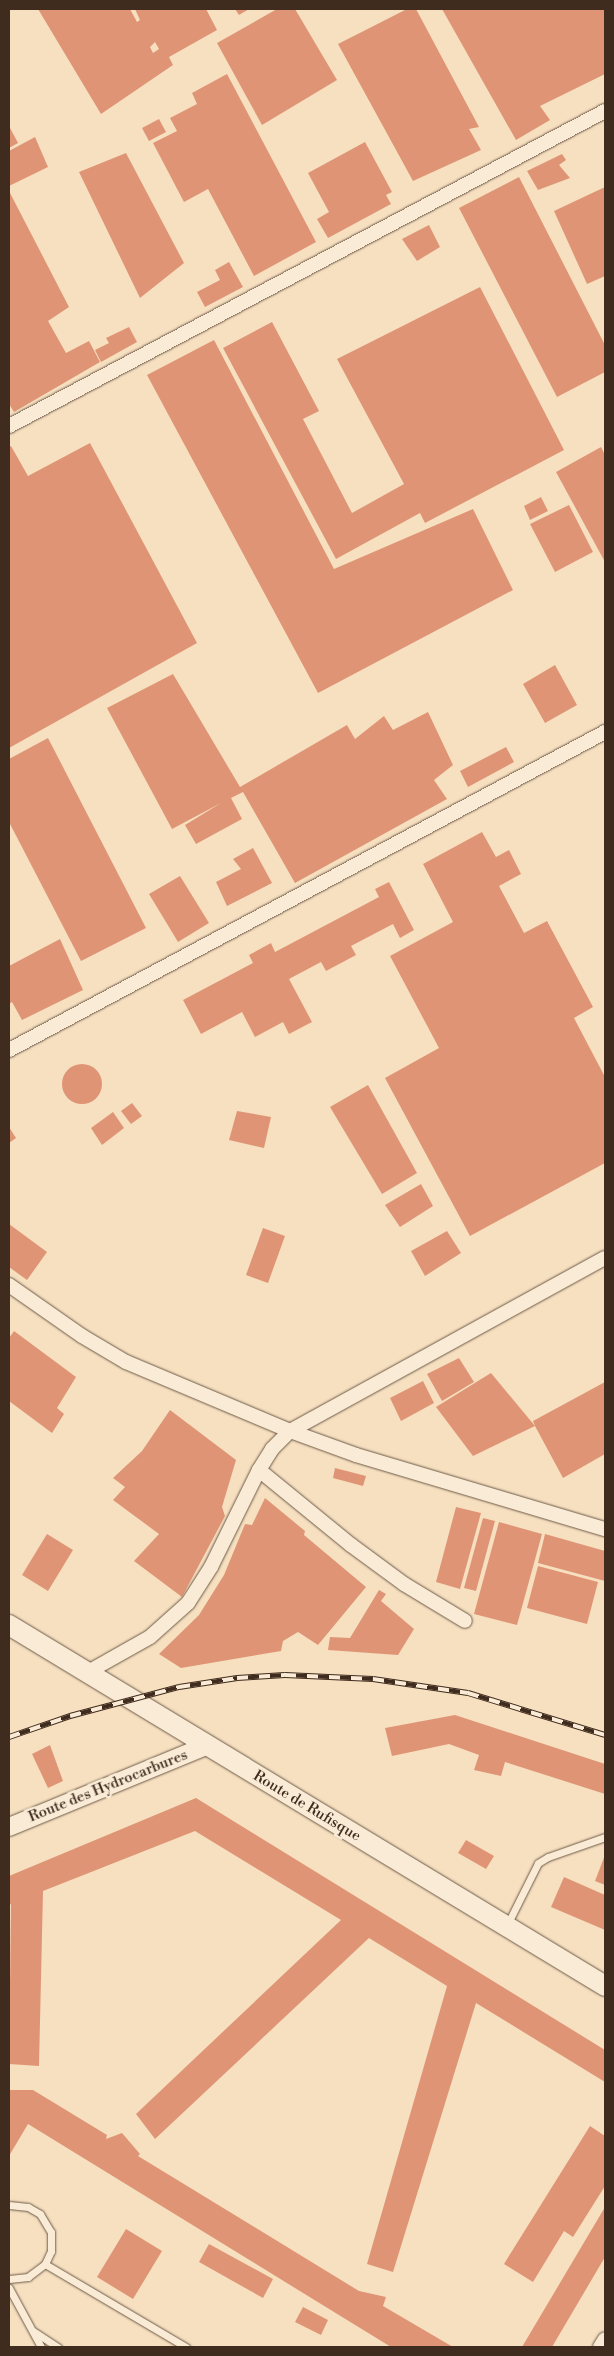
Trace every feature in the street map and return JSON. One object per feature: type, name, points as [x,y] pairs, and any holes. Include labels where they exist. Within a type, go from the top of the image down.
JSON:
[{"type":"main road","name":"Route de Rufisque","points":[[9,1625],[605,1986]]},
{"type":"street","points":[[9,426],[605,110]]},
{"type":"street","points":[[9,1050],[605,732]]},
{"type":"street","points":[[88,1672],[150,1637],[188,1602],[211,1567],[259,1470],[272,1449],[290,1431],[605,1258]]},
{"type":"street","points":[[9,1285],[82,1336],[126,1362],[290,1431],[356,1456],[605,1529]]},
{"type":"street","points":[[259,1470],[351,1545],[404,1584],[465,1621]]},
{"type":"street","name":"Route des Hydrocarbures","points":[[9,1827],[208,1745]]},
{"type":"street","points":[[600,2347],[605,2339]]},
{"type":"lane","points":[[506,1926],[538,1863],[548,1857],[605,1837]]},
{"type":"lane","points":[[9,2205],[28,2207],[40,2214],[48,2224],[51,2232],[51,2251],[45,2264],[28,2277],[9,2279]]},
{"type":"lane","points":[[45,2264],[186,2347]]},
{"type":"lane","points":[[9,2288],[41,2347]]},
{"type":"lane","points":[[32,2331],[58,2347]]},
{"type":"building","points":[[38,9],[130,9],[137,22],[140,20],[135,9],[206,9],[217,30],[169,57],[173,65],[101,114]],"holes":[[[155,42],[159,49],[153,53],[150,47]]]},
{"type":"building","points":[[235,9],[249,9],[239,15]]},
{"type":"building","points":[[277,9],[295,9],[337,80],[262,125],[217,43]]},
{"type":"building","points":[[407,9],[416,9],[479,127],[469,129],[481,150],[413,181],[338,44]]},
{"type":"building","points":[[442,9],[605,9],[605,74],[540,106],[550,120],[516,140]]},
{"type":"building","points":[[227,74],[316,242],[254,276],[208,189],[184,202],[153,143],[177,131],[170,118],[197,104],[192,93]]},
{"type":"building","points":[[159,119],[166,132],[149,141],[142,128]]},
{"type":"building","points":[[9,126],[18,143],[9,148]]},
{"type":"building","points":[[35,137],[48,167],[9,186],[9,151]]},
{"type":"building","points":[[365,142],[392,192],[386,195],[391,204],[328,238],[317,219],[329,212],[308,173]]},
{"type":"building","points":[[126,153],[184,263],[140,298],[79,172]]},
{"type":"building","points":[[562,154],[566,160],[559,165],[570,178],[538,190],[527,171]]},
{"type":"building","points":[[519,177],[605,345],[605,372],[557,397],[459,208]]},
{"type":"building","points":[[605,187],[605,276],[587,284],[554,211]]},
{"type":"building","points":[[9,191],[69,307],[48,321],[66,353],[89,341],[100,362],[14,412],[9,404]]},
{"type":"building","points":[[429,225],[440,247],[417,261],[402,239]]},
{"type":"building","points":[[229,262],[243,287],[205,307],[197,292],[220,280],[215,270]]},
{"type":"building","points":[[480,287],[564,450],[425,523],[420,513],[336,559],[223,348],[272,322],[319,411],[303,419],[352,513],[404,484],[337,359]]},
{"type":"building","points":[[129,327],[137,342],[101,362],[95,350],[109,343],[106,338]]},
{"type":"building","points":[[214,340],[334,569],[473,509],[513,590],[318,693],[147,375]]},
{"type":"building","points":[[90,443],[197,643],[9,748],[9,447],[11,446],[28,476]]},
{"type":"building","points":[[601,447],[605,455],[605,562],[556,472]]},
{"type":"building","points":[[541,497],[548,511],[530,520],[524,506]]},
{"type":"building","points":[[569,505],[593,552],[555,572],[530,524]]},
{"type":"building","points":[[555,665],[577,705],[545,723],[523,684]]},
{"type":"building","points":[[173,674],[240,787],[347,725],[355,739],[384,716],[393,730],[428,712],[453,765],[434,780],[447,799],[295,883],[243,792],[231,798],[242,819],[196,844],[185,825],[221,803],[172,829],[107,708]]},
{"type":"building","points":[[48,738],[146,928],[81,961],[9,822],[9,759]]},
{"type":"building","points":[[506,747],[514,762],[468,787],[460,771]]},
{"type":"building","points":[[482,832],[496,857],[509,850],[521,874],[499,886],[524,933],[547,921],[593,1007],[574,1018],[605,1077],[605,1163],[470,1236],[385,1078],[439,1048],[390,956],[453,922],[423,864]]},
{"type":"building","points":[[253,848],[272,883],[227,906],[216,882],[241,869],[233,859]]},
{"type":"building","points":[[180,876],[209,923],[178,942],[149,894]]},
{"type":"building","points":[[389,882],[414,930],[400,938],[393,924],[351,946],[356,955],[326,971],[321,962],[289,979],[312,1022],[289,1034],[283,1022],[255,1037],[242,1012],[201,1034],[183,1000],[253,963],[249,955],[271,943],[275,952],[379,897],[375,889]]},
{"type":"building","points":[[60,939],[83,990],[22,1020],[12,1002],[9,1004],[9,966]]},
{"type":"building","points":[[86,1064],[93,1067],[99,1073],[102,1084],[101,1092],[93,1101],[86,1104],[78,1104],[71,1101],[63,1092],[62,1080],[65,1073],[74,1065]]},
{"type":"building","points":[[368,1085],[417,1173],[382,1194],[330,1107]]},
{"type":"building","points":[[132,1103],[142,1116],[131,1124],[121,1111]]},
{"type":"building","points":[[237,1111],[271,1117],[264,1148],[229,1140]]},
{"type":"building","points":[[113,1112],[124,1128],[102,1145],[91,1128]]},
{"type":"building","points":[[9,1127],[16,1138],[9,1143]]},
{"type":"building","points":[[421,1184],[433,1206],[400,1227],[385,1205]]},
{"type":"building","points":[[9,1224],[47,1252],[27,1280],[9,1267]]},
{"type":"building","points":[[263,1228],[285,1236],[268,1283],[246,1275]]},
{"type":"building","points":[[447,1231],[461,1253],[425,1276],[411,1251]]},
{"type":"building","points":[[14,1331],[76,1377],[57,1408],[64,1414],[52,1433],[9,1401],[9,1338]]},
{"type":"building","points":[[459,1358],[474,1382],[442,1401],[427,1374]]},
{"type":"building","points":[[491,1373],[535,1426],[473,1456],[436,1407]]},
{"type":"building","points":[[423,1381],[434,1403],[401,1421],[390,1398]]},
{"type":"building","points":[[605,1382],[605,1454],[563,1478],[533,1421]]},
{"type":"building","points":[[170,1410],[236,1460],[222,1507],[225,1516],[182,1597],[134,1561],[159,1534],[113,1500],[125,1487],[113,1478],[142,1451]]},
{"type":"building","points":[[335,1468],[366,1476],[363,1486],[333,1478]]},
{"type":"building","points":[[265,1498],[305,1531],[304,1535],[366,1587],[318,1645],[298,1632],[283,1641],[281,1651],[181,1668],[159,1654],[199,1615],[224,1575],[245,1524],[252,1525]]},
{"type":"building","points":[[456,1507],[481,1513],[460,1589],[436,1582]]},
{"type":"building","points":[[483,1518],[495,1521],[476,1591],[464,1588]]},
{"type":"building","points":[[499,1522],[542,1534],[517,1625],[474,1614]]},
{"type":"building","points":[[47,1534],[73,1550],[48,1591],[22,1575]]},
{"type":"building","points":[[545,1534],[605,1551],[605,1581],[538,1563]]},
{"type":"building","points":[[538,1566],[598,1582],[587,1624],[527,1608]]},
{"type":"building","points":[[379,1590],[386,1594],[381,1601],[414,1629],[398,1655],[328,1650],[330,1637],[350,1638]]},
{"type":"building","points":[[455,1715],[605,1764],[605,1794],[505,1762],[501,1776],[474,1770],[479,1755],[449,1744],[392,1756],[385,1728]]},
{"type":"building","points":[[50,1745],[63,1781],[48,1788],[32,1754]]},
{"type":"building","points":[[196,1798],[605,2050],[605,2082],[476,2003],[393,2272],[367,2264],[447,1986],[369,1938],[155,2139],[136,2114],[341,1920],[195,1831],[43,1891],[39,2066],[9,2064],[11,1904],[9,1905],[9,1876]]},
{"type":"building","points":[[466,1840],[494,1856],[486,1869],[458,1853]]},
{"type":"building","points":[[605,1855],[605,1885],[595,1881]]},
{"type":"building","points":[[564,1877],[605,1895],[605,1930],[551,1907]]},
{"type":"building","points":[[9,2090],[33,2090],[107,2135],[106,2139],[122,2133],[140,2154],[138,2156],[359,2291],[386,2297],[383,2306],[453,2347],[391,2347],[28,2124],[9,2156]]},
{"type":"building","points":[[590,2126],[605,2136],[605,2186],[573,2237],[564,2231],[533,2282],[504,2264]]},
{"type":"building","points":[[605,2207],[605,2257],[552,2347],[522,2347]]},
{"type":"building","points":[[126,2229],[162,2251],[133,2299],[97,2277]]},
{"type":"building","points":[[209,2244],[273,2279],[263,2298],[199,2262]]},
{"type":"building","points":[[303,2307],[328,2320],[321,2335],[295,2322]]},
{"type":"railway","points":[[9,1737],[70,1716],[179,1687],[237,1678],[285,1675],[373,1679],[468,1693],[605,1735]]}]
